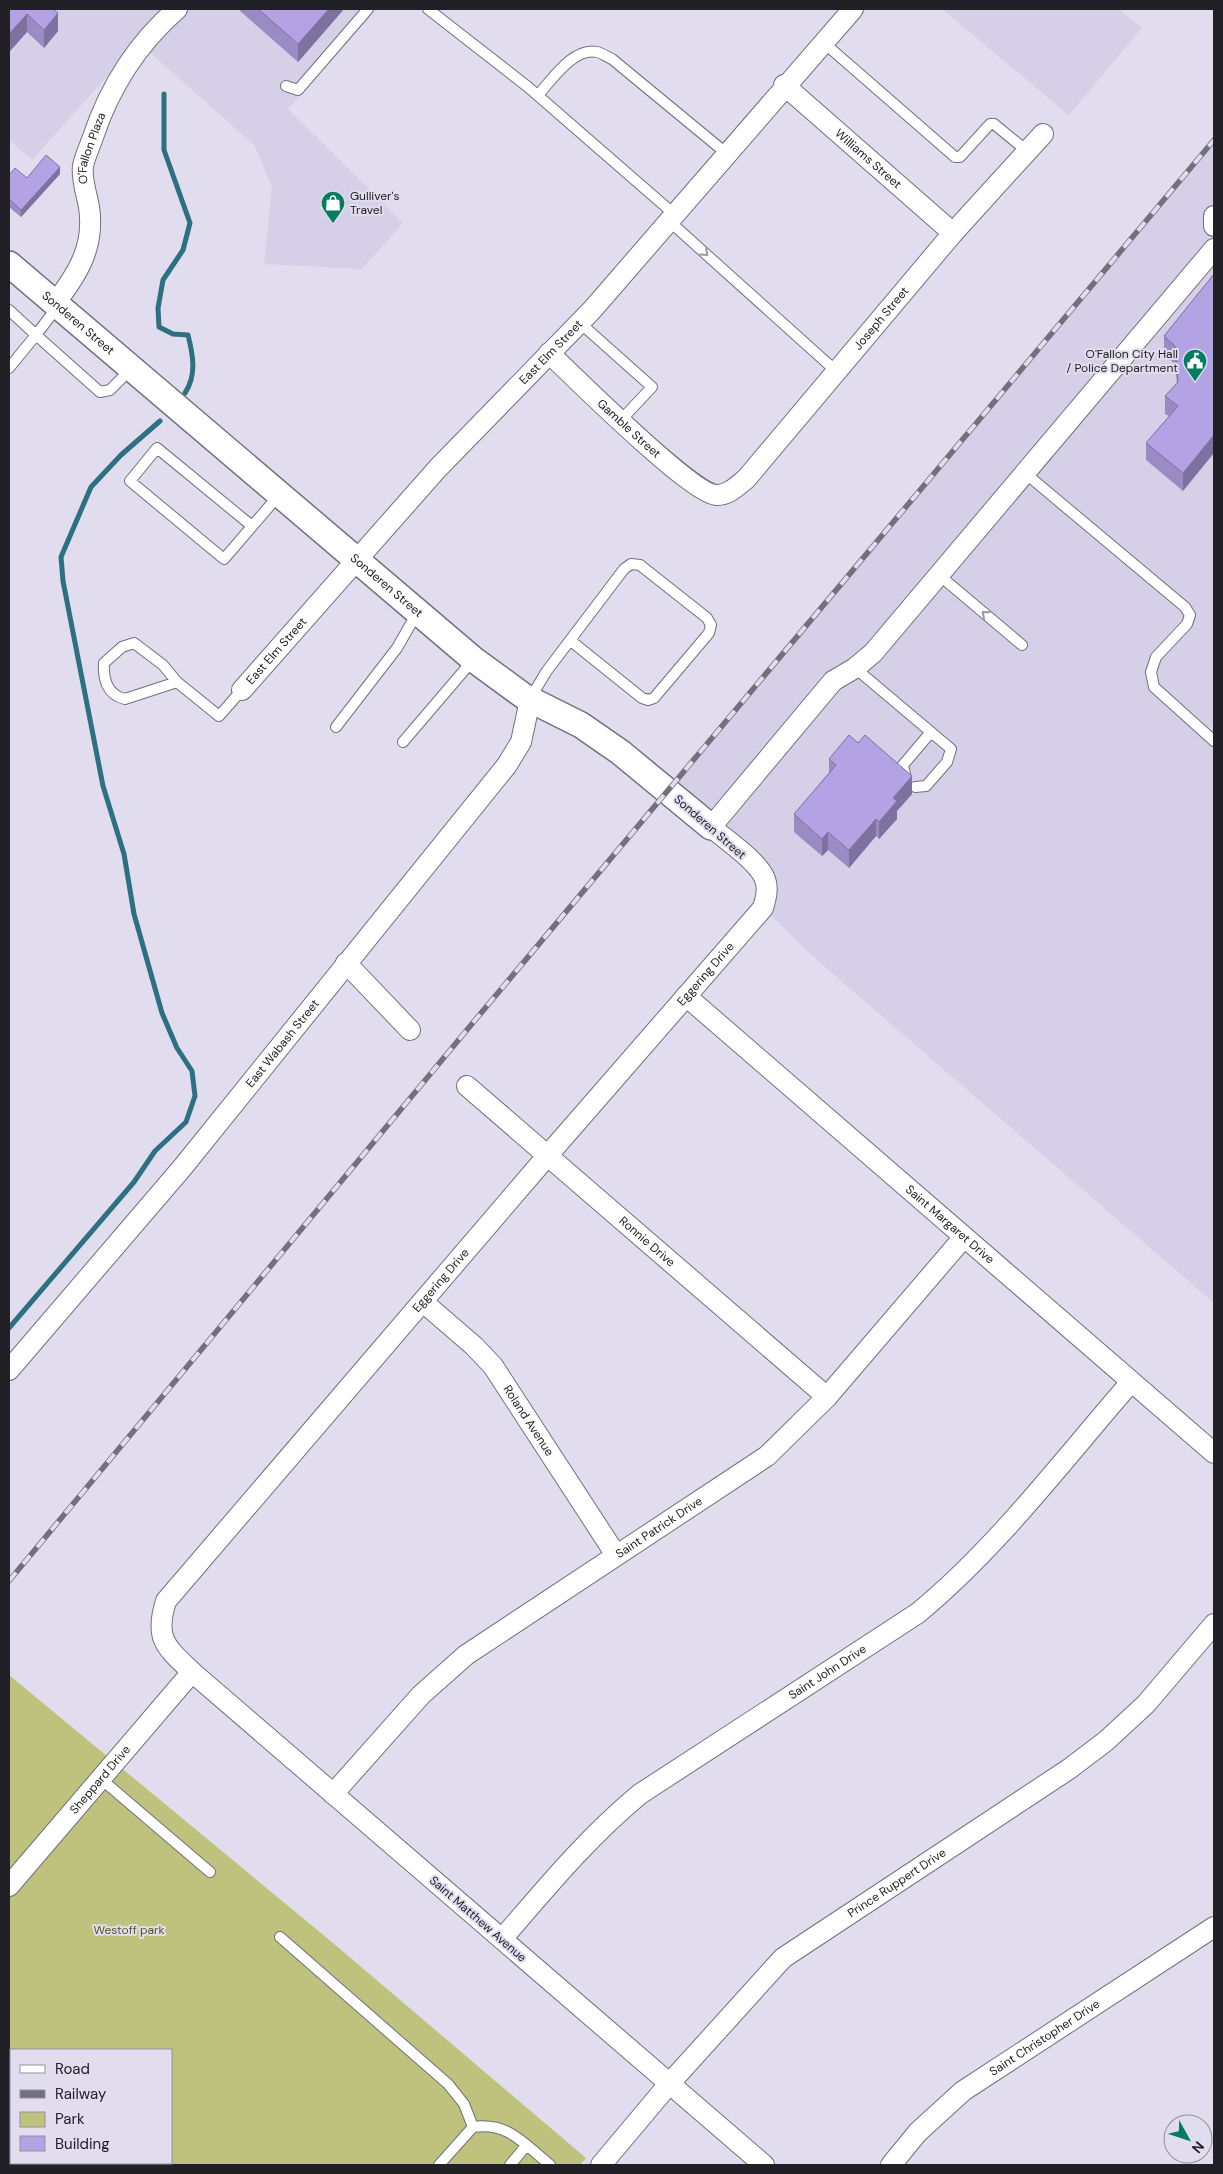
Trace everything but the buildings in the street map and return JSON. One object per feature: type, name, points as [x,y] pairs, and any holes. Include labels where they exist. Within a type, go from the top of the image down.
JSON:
[{"type":"street","name":"O'Fallon Plaza","points":[[56,305],[76,277],[87,249],[91,218],[83,167],[103,107],[132,57],[156,27],[177,9]]},
{"type":"street","name":"East Elm Street","points":[[242,690],[444,461],[579,322],[784,85],[853,9]]},
{"type":"street","name":"Williams Street","points":[[784,85],[953,234]]},
{"type":"street","name":"Joseph Street","points":[[716,495],[730,492],[746,479],[953,234],[1042,134]]},
{"type":"street","points":[[1214,216],[1214,226]]},
{"type":"street","points":[[712,828],[833,681],[855,668],[873,653],[1214,249]]},
{"type":"street","name":"Sonderen Street","points":[[9,264],[355,560],[474,659],[530,700],[581,726],[620,752],[712,828],[758,868],[765,878],[767,894]]},
{"type":"street","name":"Gamble Street","points":[[549,354],[699,488],[716,495]]},
{"type":"street","name":"East Wabash Street","points":[[9,1370],[182,1168],[507,765],[521,742],[530,700]]},
{"type":"street","name":"Eggering Drive","points":[[192,1672],[169,1650],[163,1636],[160,1620],[166,1601],[548,1155],[763,908],[767,894]]},
{"type":"street","points":[[346,963],[410,1030]]},
{"type":"street","name":"Saint Margaret Drive","points":[[686,996],[1214,1453]]},
{"type":"street","name":"Ronnie Drive","points":[[467,1086],[827,1397]]},
{"type":"street","name":"Saint Patrick Drive","points":[[333,1794],[421,1695],[466,1655],[767,1456],[827,1397],[964,1237]]},
{"type":"street","name":"Roland Avenue","points":[[423,1302],[474,1346],[493,1366],[616,1555]]},
{"type":"street","name":"Saint John Drive","points":[[502,1939],[575,1854],[605,1824],[640,1794],[918,1614],[943,1592],[978,1558],[1131,1382]]},
{"type":"street","name":"Prince Ruppert Drive","points":[[601,2165],[670,2084],[783,1958],[1069,1769],[1106,1741],[1146,1704],[1214,1624]]},
{"type":"street","name":"Sheppard Drive","points":[[9,1886],[192,1672]]},
{"type":"street","name":"Saint Matthew Avenue","points":[[192,1672],[764,2165]]},
{"type":"street","name":"Saint Christopher Drive","points":[[890,2165],[918,2132],[963,2091],[1214,1927]]},
{"type":"lane","points":[[286,86],[298,90],[368,9]]},
{"type":"lane","points":[[428,9],[538,95],[837,372]]},
{"type":"lane","points":[[823,42],[955,157],[960,157],[990,124],[994,124],[1027,151]]},
{"type":"lane","points":[[538,95],[576,56],[586,52],[597,52],[612,59],[726,153]]},
{"type":"lane","points":[[9,368],[56,305]]},
{"type":"lane","points":[[9,310],[100,392],[110,390],[131,369]]},
{"type":"lane","points":[[579,322],[652,387],[621,420]]},
{"type":"lane","points":[[252,526],[157,448],[130,481],[224,559],[279,495]]},
{"type":"lane","points":[[1025,472],[1185,607],[1190,615],[1187,624],[1156,657],[1151,672],[1154,687],[1214,741]]},
{"type":"lane","points":[[530,700],[546,672],[624,569],[631,564],[640,565],[707,618],[711,625],[709,633],[654,698],[648,700],[642,698],[571,641]]},
{"type":"lane","points":[[939,575],[1022,645]]},
{"type":"lane","points":[[336,727],[397,648],[418,612]]},
{"type":"lane","points":[[177,682],[125,699],[117,698],[105,684],[104,663],[122,647],[134,642],[163,665],[177,682],[219,716],[242,690]]},
{"type":"lane","points":[[404,742],[474,659]]},
{"type":"lane","points":[[855,668],[951,749],[947,762],[926,786],[915,787]]},
{"type":"lane","points":[[906,779],[903,765],[931,732]]},
{"type":"lane","points":[[101,1778],[210,1872]]},
{"type":"lane","points":[[280,1937],[448,2084],[464,2104],[473,2127]]},
{"type":"lane","points":[[439,2165],[473,2127],[488,2125],[505,2129],[550,2165]]},
{"type":"lane","points":[[510,2165],[526,2146]]},
{"type":"shaded area","points":[[9,9],[377,9],[288,109],[403,223],[362,269],[264,264],[272,188],[255,146],[138,42],[32,160],[9,140]]},
{"type":"shaded area","points":[[942,9],[1119,9],[1142,28],[1069,115]]},
{"type":"shaded area","points":[[1214,140],[1214,1303],[818,961],[763,908],[765,878],[668,791]]},
{"type":"green space","name":"Westoff park","points":[[9,1675],[333,1943],[586,2158],[580,2165],[9,2165]]},
{"type":"waterway","points":[[164,94],[164,150],[190,223],[183,250],[163,280],[158,308],[159,327],[173,334],[188,335],[193,372],[185,393]]},
{"type":"waterway","points":[[9,1328],[134,1182],[155,1151],[186,1122],[195,1096],[192,1071],[177,1048],[162,1013],[134,914],[124,854],[103,786],[63,581],[61,557],[91,487],[121,455],[160,421]]},
{"type":"railway","points":[[9,1581],[476,1019],[1214,140]]},
{"type":"place","name":"Gulliver's Travel","points":[[333,224]]},
{"type":"place","name":"O'Fallon City Hall / Police Department","points":[[1195,382]]}]
